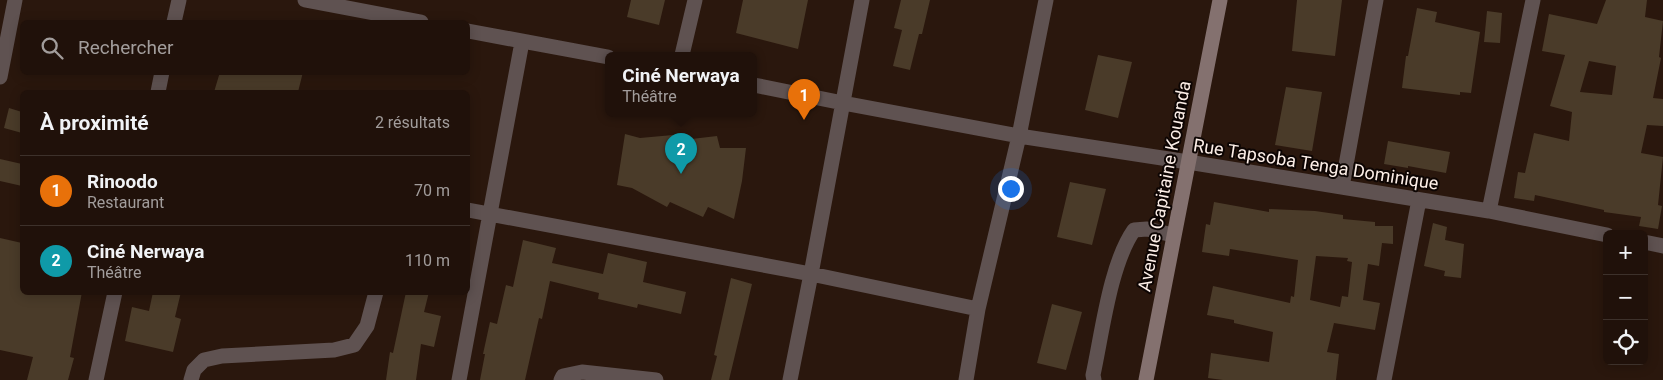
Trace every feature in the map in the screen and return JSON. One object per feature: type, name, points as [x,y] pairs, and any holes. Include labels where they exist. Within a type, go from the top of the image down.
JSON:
[{"type":"street","points":[[0,77],[15,0]]},
{"type":"street","points":[[174,20],[179,0]]},
{"type":"street","points":[[305,0],[366,6],[414,20]]},
{"type":"street","points":[[683,52],[695,0]]},
{"type":"street","points":[[790,380],[862,0]]},
{"type":"street","points":[[966,380],[978,310],[1019,136],[1046,0]]},
{"type":"street","name":"Avenue Capitaine Kouanda","points":[[1146,380],[1220,0]]},
{"type":"street","points":[[1342,187],[1376,0]]},
{"type":"street","points":[[1489,211],[1534,0]]},
{"type":"street","points":[[470,31],[605,56]]},
{"type":"street","points":[[459,380],[522,42]]},
{"type":"street","points":[[158,90],[161,75]]},
{"type":"street","name":"Rue Tapsoba Tenga Dominique","points":[[757,86],[1019,136],[1489,211],[1603,234]]},
{"type":"street","points":[[1384,380],[1418,200]]},
{"type":"street","points":[[470,210],[811,274],[978,310]]},
{"type":"street","points":[[1094,380],[1093,375],[1114,275],[1127,240],[1134,230],[1147,229],[1174,235]]},
{"type":"street","points":[[1648,243],[1663,246]]},
{"type":"street","points":[[96,380],[114,295]]},
{"type":"street","points":[[191,380],[194,370],[204,360],[222,356],[334,350],[354,345],[367,326],[375,295]]},
{"type":"street","points":[[561,380],[564,376],[582,372],[656,380]]},
{"type":"building","points":[[631,0],[665,0],[659,25],[627,17]]},
{"type":"building","points":[[743,0],[808,0],[798,49],[736,33]]},
{"type":"building","points":[[901,0],[930,0],[922,34],[919,34],[910,70],[893,66],[902,30],[894,28]]},
{"type":"building","points":[[1297,0],[1342,0],[1335,56],[1292,51]]},
{"type":"building","points":[[1606,0],[1647,0],[1645,17],[1663,21],[1659,57],[1661,58],[1653,98],[1663,99],[1663,126],[1647,125],[1641,153],[1663,157],[1658,205],[1662,206],[1658,229],[1639,226],[1641,217],[1604,212],[1604,210],[1535,195],[1534,201],[1514,198],[1518,172],[1525,173],[1534,133],[1569,141],[1572,112],[1550,106],[1565,55],[1542,51],[1549,14],[1597,24]],"holes":[[[1589,61],[1616,66],[1612,95],[1580,92]]]},
{"type":"building","points":[[1417,8],[1437,12],[1435,22],[1480,32],[1471,93],[1460,92],[1460,95],[1402,88],[1406,56],[1408,56]]},
{"type":"building","points":[[1487,11],[1502,13],[1500,43],[1484,42]]},
{"type":"building","points":[[1098,55],[1132,62],[1118,118],[1085,110]]},
{"type":"building","points":[[219,75],[302,75],[298,90],[215,90]]},
{"type":"building","points":[[1286,87],[1322,92],[1312,151],[1275,145]]},
{"type":"building","points":[[9,108],[20,111],[20,132],[4,128]]},
{"type":"building","points":[[625,134],[640,138],[684,134],[683,140],[717,136],[720,148],[746,148],[742,181],[734,219],[708,207],[703,217],[670,202],[667,207],[632,188],[617,185]]},
{"type":"building","points":[[1388,141],[1450,152],[1446,173],[1384,164]]},
{"type":"building","points":[[0,159],[20,164],[20,186],[0,181]]},
{"type":"building","points":[[1070,182],[1106,189],[1092,245],[1057,237]]},
{"type":"building","points":[[1214,202],[1269,212],[1269,209],[1315,211],[1343,215],[1343,219],[1375,222],[1375,226],[1393,226],[1393,244],[1382,243],[1379,266],[1368,264],[1363,300],[1380,303],[1375,330],[1334,323],[1327,352],[1339,354],[1336,380],[1223,380],[1208,378],[1211,353],[1269,362],[1273,332],[1234,323],[1234,320],[1207,315],[1213,286],[1290,303],[1291,296],[1294,297],[1298,260],[1230,249],[1229,256],[1202,252],[1206,224],[1210,225]],"holes":[[[1316,256],[1348,258],[1347,261],[1352,262],[1348,297],[1342,296],[1340,307],[1310,300]]]},
{"type":"building","points":[[1433,223],[1447,227],[1445,240],[1464,244],[1461,278],[1444,276],[1445,271],[1424,266]]},
{"type":"building","points":[[0,238],[20,243],[20,295],[81,295],[70,357],[74,358],[68,380],[27,380],[33,357],[0,350]]},
{"type":"building","points":[[523,240],[556,248],[552,263],[603,274],[608,253],[647,262],[643,282],[686,292],[681,314],[638,304],[637,308],[598,299],[599,293],[550,281],[542,319],[539,318],[525,380],[480,380],[490,322],[497,324],[506,285],[513,287]]},
{"type":"building","points":[[731,278],[752,284],[729,380],[711,380],[717,356],[714,355]]},
{"type":"building","points":[[152,295],[180,295],[175,317],[181,319],[173,352],[125,341],[132,307],[149,311]]},
{"type":"building","points":[[405,295],[428,295],[424,312],[441,316],[434,347],[421,344],[416,380],[386,380],[390,352],[393,353]]},
{"type":"building","points":[[1052,304],[1082,312],[1066,370],[1037,363]]},
{"type":"place","name":"Rinoodo","points":[[804,120]]},
{"type":"place","name":"Ciné Nerwaya","points":[[681,174]]}]
